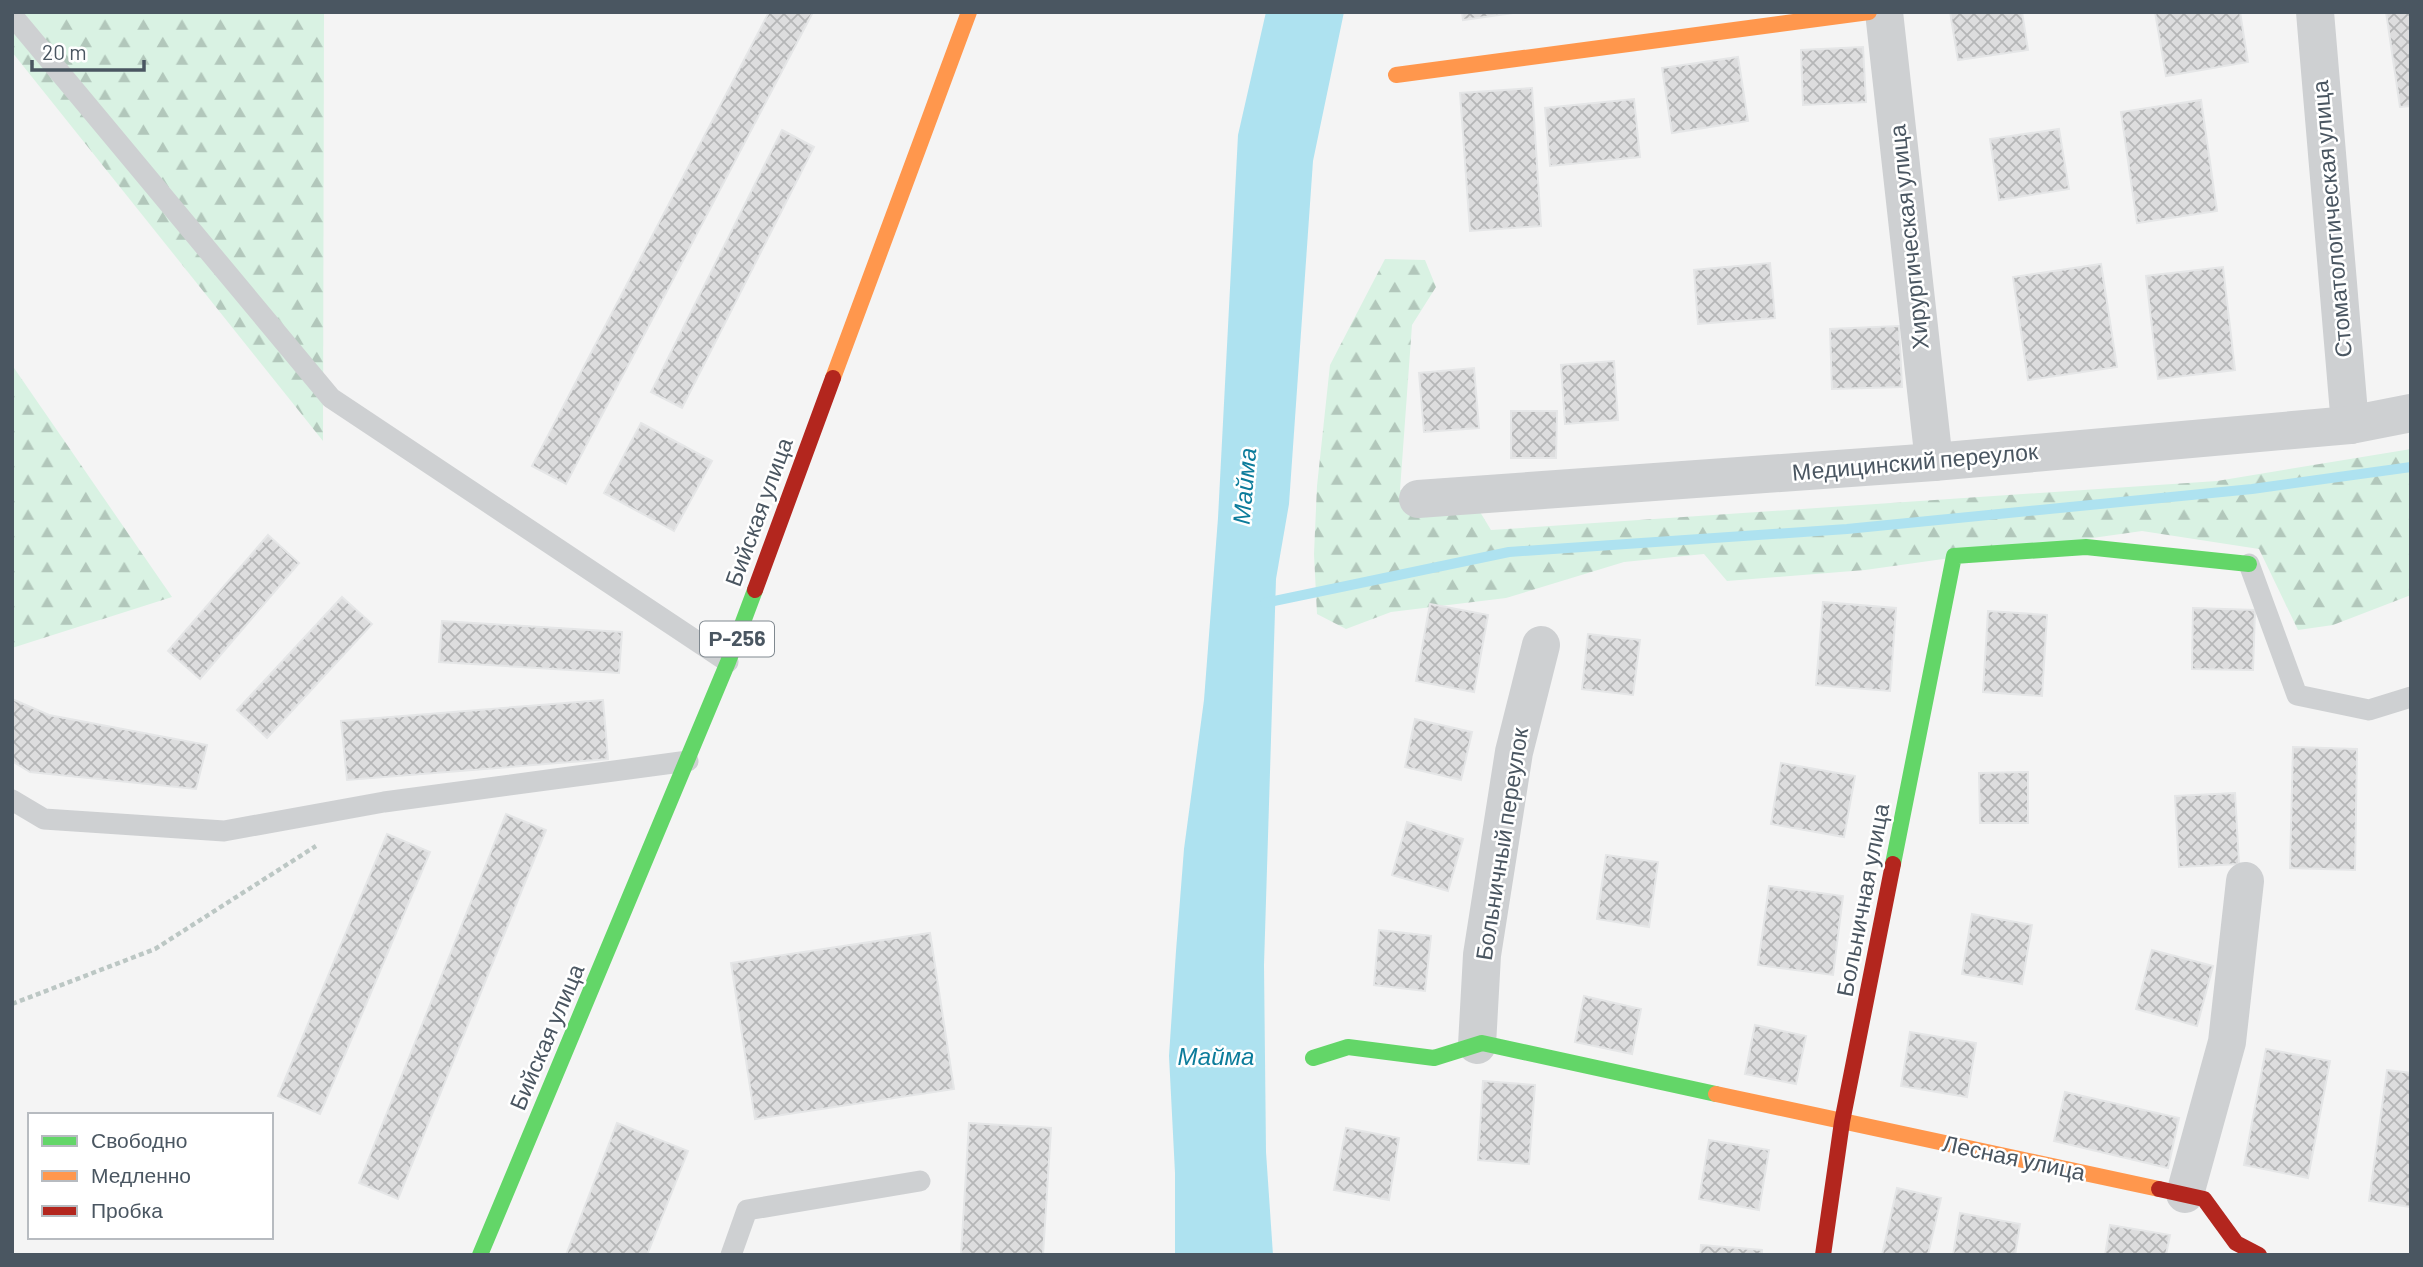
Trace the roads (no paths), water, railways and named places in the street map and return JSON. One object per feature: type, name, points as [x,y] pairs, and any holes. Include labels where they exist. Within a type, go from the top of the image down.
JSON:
[{"type":"street","name":"Бийская улица","points":[[480,1255],[729,662],[969,12]]},
{"type":"street","points":[[1396,75],[1868,12]]},
{"type":"street","name":"Хирургическая улица","points":[[1884,12],[1934,462]]},
{"type":"street","name":"Стоматологическая улица","points":[[2315,12],[2350,425]]},
{"type":"street","name":"Медицинский переулок","points":[[1418,499],[1934,462],[2350,425],[2411,413]]},
{"type":"street","name":"Больничная улица","points":[[1823,1255],[1842,1122],[1954,556],[2086,548],[2249,564]]},
{"type":"street","name":"Больничный переулок","points":[[1477,1045],[1482,955],[1514,752],[1541,645]]},
{"type":"street","points":[[2185,1194],[2227,1042],[2245,881]]},
{"type":"street","points":[[1313,1058],[1348,1047],[1434,1058],[1482,1043],[1842,1122]]},
{"type":"street","name":"Лесная улица","points":[[1842,1122],[2204,1199],[2236,1242],[2259,1255]]},
{"type":"lane","points":[[12,15],[331,398],[729,662]]},
{"type":"lane","points":[[2249,564],[2297,695],[2369,710],[2411,697]]},
{"type":"lane","points":[[12,800],[44,819],[224,831],[384,802],[688,761]]},
{"type":"lane","points":[[731,1255],[747,1210],[920,1181]]},
{"type":"water","name":"Майма","points":[[1266,12],[1344,12],[1313,161],[1289,504],[1276,579],[1264,965],[1266,1152],[1273,1255],[1175,1255],[1175,1173],[1169,1056],[1176,951],[1184,849],[1204,700],[1218,518],[1238,135]]},
{"type":"waterway","points":[[1265,603],[1509,552],[1847,529],[2252,489],[2411,467]]}]
